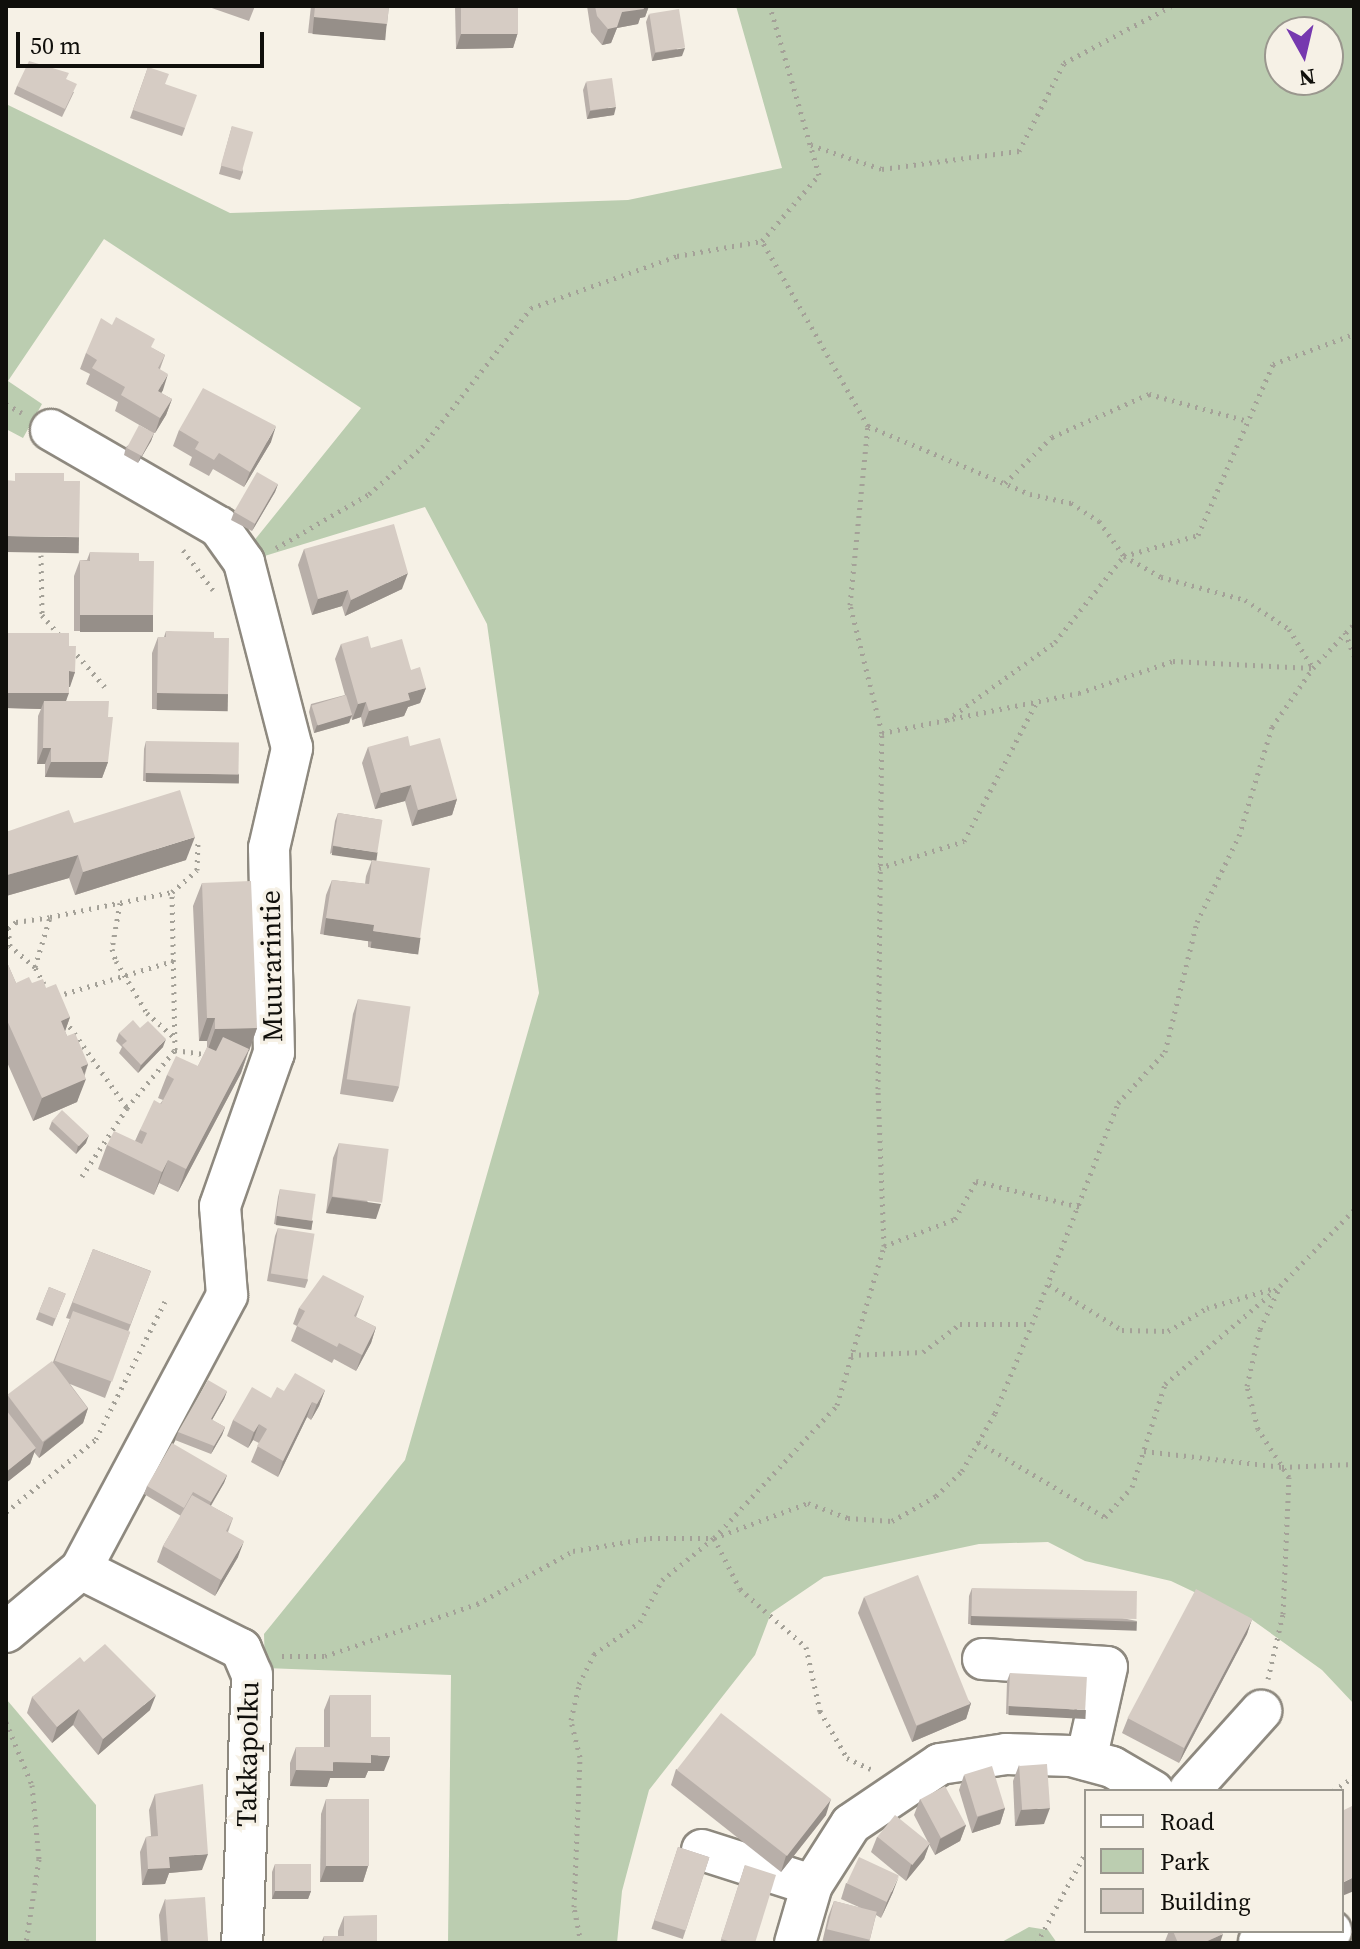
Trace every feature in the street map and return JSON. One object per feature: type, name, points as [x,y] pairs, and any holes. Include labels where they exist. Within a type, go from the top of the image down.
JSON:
[{"type":"street","name":"Muurarintie","points":[[6,1632],[81,1569],[227,1295],[220,1206],[274,1053],[269,848],[292,748],[244,562],[219,527],[51,430]]},
{"type":"street","name":"Takkapolku","points":[[81,1569],[241,1649],[252,1675],[242,1943]]},
{"type":"street","points":[[983,1659],[1107,1667],[1086,1760]]},
{"type":"street","points":[[1191,1789],[1261,1711]]},
{"type":"street","points":[[795,1943],[812,1885],[880,1782],[940,1764],[1006,1754],[1086,1760],[1112,1767],[1150,1789]]},
{"type":"street","points":[[702,1850],[812,1885]]},
{"type":"street","points":[[1259,1943],[1319,1933]]},
{"type":"path","points":[[244,562],[298,538],[369,494],[422,447],[531,308],[677,256],[762,241],[819,175],[770,6]]},
{"type":"path","points":[[810,144],[882,169],[1019,151],[1064,63],[1171,6]]},
{"type":"path","points":[[581,1943],[574,1907],[580,1757],[571,1720],[579,1684],[594,1654],[640,1622],[662,1580],[714,1538],[837,1405],[884,1246],[878,1089],[882,733],[850,605],[868,426],[762,241]]},
{"type":"path","points":[[947,720],[1055,642],[1124,556],[1198,535],[1273,364],[1354,334]]},
{"type":"path","points":[[1005,483],[1052,437],[1149,394],[1248,421]]},
{"type":"path","points":[[868,426],[1005,483],[1071,503],[1099,521],[1124,556],[1161,577],[1245,600],[1289,629],[1313,668]]},
{"type":"path","points":[[181,548],[223,600]]},
{"type":"path","points":[[41,555],[42,615],[105,687]]},
{"type":"path","points":[[241,1649],[294,1658],[325,1656],[477,1604],[573,1551],[650,1538],[714,1538],[808,1503],[848,1518],[892,1521],[936,1496],[962,1471],[978,1442],[1049,1285],[1118,1103],[1165,1052],[1197,922],[1239,836],[1272,727],[1313,668],[1354,624]]},
{"type":"path","points":[[1345,631],[1354,656]]},
{"type":"path","points":[[882,733],[1036,702],[1173,661],[1313,668]]},
{"type":"path","points":[[879,868],[964,841],[1036,702]]},
{"type":"path","points":[[127,1108],[52,998],[35,967],[10,946],[8,928],[172,892],[197,870],[198,841]]},
{"type":"path","points":[[82,1176],[127,1108],[175,1050],[176,960],[172,892]]},
{"type":"path","points":[[120,903],[112,949],[147,1013],[175,1038]]},
{"type":"path","points":[[35,967],[50,917]]},
{"type":"path","points":[[52,998],[176,960]]},
{"type":"path","points":[[175,1050],[223,1056],[274,1053]]},
{"type":"path","points":[[884,1246],[955,1219],[976,1181],[1080,1207]]},
{"type":"path","points":[[978,1442],[1105,1517],[1132,1487],[1165,1384],[1280,1286],[1354,1210]]},
{"type":"path","points":[[1049,1285],[1122,1330],[1168,1331],[1207,1308],[1280,1286]]},
{"type":"path","points":[[1261,1711],[1283,1614],[1289,1477],[1258,1429],[1247,1386],[1260,1329],[1280,1286]]},
{"type":"path","points":[[6,1512],[96,1439],[165,1301]]},
{"type":"path","points":[[851,1355],[923,1352],[960,1324],[1032,1324]]},
{"type":"path","points":[[1144,1451],[1282,1467],[1354,1464]]},
{"type":"path","points":[[714,1538],[740,1589],[806,1647],[820,1711],[847,1758],[880,1782]]},
{"type":"path","points":[[6,1722],[32,1785],[39,1859],[26,1943]]},
{"type":"path","points":[[1336,1789],[1354,1777]]},
{"type":"path","points":[[1037,1943],[1084,1856]]},
{"type":"green space","points":[[736,6],[1354,6],[1354,1704],[1322,1670],[1251,1619],[1171,1581],[1085,1561],[1048,1542],[979,1544],[824,1577],[771,1613],[755,1655],[649,1790],[622,1891],[617,1943],[448,1943],[451,1675],[265,1668],[264,1634],[405,1460],[539,993],[487,624],[425,507],[258,558],[253,542],[361,408],[104,239],[8,381],[42,404],[23,438],[6,429],[6,104],[230,213],[628,200],[782,168]]},
{"type":"green space","points":[[7,1700],[96,1805],[96,1943],[6,1943]]},
{"type":"green space","points":[[1029,1927],[1048,1930],[1057,1943],[1000,1943]]},
{"type":"building","points":[[315,6],[389,6],[387,24],[314,17]]},
{"type":"building","points":[[461,6],[518,6],[518,34],[461,34]]},
{"type":"building","points":[[595,6],[643,6],[644,9],[622,12],[617,27],[608,29],[597,16]]},
{"type":"building","points":[[679,9],[685,48],[655,52],[649,14]]},
{"type":"building","points":[[29,61],[69,73],[66,79],[77,84],[65,109],[17,86]]},
{"type":"building","points":[[148,67],[169,74],[165,84],[197,95],[185,128],[133,110]]},
{"type":"building","points":[[612,78],[616,107],[590,110],[586,82]]},
{"type":"building","points":[[232,126],[253,132],[242,171],[221,165]]},
{"type":"building","points":[[116,317],[155,339],[151,347],[165,355],[158,368],[168,374],[158,391],[172,399],[160,418],[121,395],[125,387],[92,368],[97,360],[86,353],[101,318],[112,325]]},
{"type":"building","points":[[203,388],[276,426],[250,472],[219,453],[214,460],[195,449],[199,442],[179,430]]},
{"type":"building","points":[[139,425],[154,433],[142,456],[127,448]]},
{"type":"building","points":[[257,472],[278,484],[255,524],[234,512]]},
{"type":"building","points":[[15,473],[64,473],[64,481],[80,481],[79,537],[6,536],[6,480],[15,481]]},
{"type":"building","points":[[394,524],[408,573],[351,600],[348,590],[318,599],[304,549]]},
{"type":"building","points":[[90,552],[139,553],[139,561],[154,561],[153,615],[80,615],[80,560],[90,561]]},
{"type":"building","points":[[166,631],[214,632],[214,638],[229,638],[228,694],[157,693],[158,637],[166,637]]},
{"type":"building","points":[[6,633],[69,633],[69,646],[76,646],[75,672],[69,671],[69,693],[6,693]]},
{"type":"building","points":[[368,636],[371,648],[402,639],[411,670],[420,667],[426,688],[408,693],[410,700],[369,711],[366,702],[358,704],[341,644]]},
{"type":"building","points":[[346,695],[352,715],[318,726],[312,706]]},
{"type":"building","points":[[44,701],[109,701],[108,717],[113,717],[108,762],[51,762],[51,748],[43,748]]},
{"type":"building","points":[[408,736],[410,746],[440,738],[457,799],[418,810],[411,785],[381,793],[368,747]]},
{"type":"building","points":[[146,741],[239,743],[238,775],[145,773]]},
{"type":"building","points":[[180,790],[195,837],[83,872],[78,855],[7,875],[6,832],[69,810],[74,823]]},
{"type":"building","points":[[338,813],[382,820],[377,853],[333,846]]},
{"type":"building","points":[[372,860],[430,868],[420,938],[373,931],[374,925],[326,918],[332,880],[369,884]]},
{"type":"building","points":[[251,881],[257,1028],[215,1029],[215,1018],[207,1018],[202,883]]},
{"type":"building","points":[[6,960],[16,983],[29,977],[32,983],[43,979],[46,988],[56,984],[70,1017],[61,1021],[67,1036],[75,1033],[88,1064],[81,1067],[86,1079],[42,1098],[6,1018]]},
{"type":"building","points":[[358,999],[410,1006],[399,1087],[347,1079]]},
{"type":"building","points":[[133,1020],[140,1028],[148,1021],[166,1039],[141,1065],[122,1045],[127,1041],[119,1033]]},
{"type":"building","points":[[223,1037],[249,1049],[186,1169],[168,1160],[162,1172],[107,1145],[114,1131],[142,1144],[147,1133],[140,1130],[154,1100],[161,1104],[174,1079],[167,1075],[176,1056],[198,1066],[207,1047],[216,1051]]},
{"type":"building","points":[[62,1110],[89,1135],[79,1146],[52,1121]]},
{"type":"building","points":[[339,1143],[389,1149],[382,1203],[332,1197]]},
{"type":"building","points":[[280,1189],[316,1194],[312,1221],[276,1216]]},
{"type":"building","points":[[278,1228],[315,1234],[307,1279],[271,1273]]},
{"type":"building","points":[[93,1249],[151,1271],[130,1324],[73,1302]]},
{"type":"building","points":[[323,1275],[364,1296],[354,1316],[376,1327],[362,1355],[339,1343],[337,1347],[297,1326],[305,1311],[299,1308]]},
{"type":"building","points":[[49,1287],[66,1294],[56,1319],[39,1312]]},
{"type":"building","points":[[73,1311],[130,1332],[112,1382],[55,1361]]},
{"type":"building","points":[[52,1361],[88,1408],[43,1442],[7,1395]]},
{"type":"building","points":[[295,1373],[325,1390],[317,1404],[312,1402],[283,1461],[257,1446],[267,1429],[259,1424],[254,1432],[233,1420],[252,1387],[271,1398],[277,1387],[284,1391]]},
{"type":"building","points":[[208,1380],[227,1391],[211,1419],[225,1427],[214,1446],[178,1432]]},
{"type":"building","points":[[6,1410],[36,1448],[6,1472]]},
{"type":"building","points":[[172,1443],[227,1475],[211,1502],[193,1492],[184,1508],[147,1486]]},
{"type":"building","points":[[192,1495],[233,1518],[226,1531],[244,1541],[221,1580],[163,1546]]},
{"type":"building","points":[[918,1575],[970,1704],[916,1726],[864,1597]]},
{"type":"building","points":[[972,1588],[1137,1591],[1136,1619],[972,1616]]},
{"type":"building","points":[[1196,1589],[1253,1619],[1184,1748],[1127,1718]]},
{"type":"building","points":[[105,1644],[156,1695],[103,1739],[79,1709],[57,1727],[32,1697],[80,1657],[84,1662]]},
{"type":"building","points":[[1010,1673],[1087,1677],[1085,1710],[1008,1706]]},
{"type":"building","points":[[330,1695],[371,1695],[371,1737],[390,1737],[390,1756],[371,1755],[371,1763],[333,1762],[333,1771],[296,1770],[296,1747],[330,1747]]},
{"type":"building","points":[[721,1713],[831,1799],[787,1856],[677,1770]]},
{"type":"building","points":[[1047,1764],[1050,1808],[1022,1810],[1019,1766]]},
{"type":"building","points":[[992,1766],[1005,1808],[977,1817],[964,1774]]},
{"type":"building","points":[[203,1784],[208,1854],[169,1857],[170,1868],[148,1869],[146,1837],[158,1836],[155,1794]]},
{"type":"building","points":[[945,1786],[966,1825],[941,1838],[920,1799]]},
{"type":"building","points":[[326,1799],[369,1799],[369,1866],[326,1866]]},
{"type":"building","points":[[1354,1805],[1354,1877],[1344,1882],[1344,1810]]},
{"type":"building","points":[[895,1815],[930,1843],[912,1865],[877,1837]]},
{"type":"building","points":[[678,1847],[709,1857],[686,1930],[654,1920]]},
{"type":"building","points":[[859,1857],[899,1876],[887,1902],[847,1883]]},
{"type":"building","points":[[275,1864],[311,1864],[311,1891],[275,1891]]},
{"type":"building","points":[[745,1865],[776,1875],[755,1943],[735,1943],[721,1939]]},
{"type":"building","points":[[205,1897],[208,1943],[168,1943],[165,1900]]},
{"type":"building","points":[[834,1901],[877,1912],[870,1940],[827,1929]]},
{"type":"building","points":[[377,1915],[377,1943],[324,1943],[324,1936],[344,1936],[344,1916]]},
{"type":"building","points":[[1174,1933],[1223,1934],[1203,1943],[1178,1943]]}]
